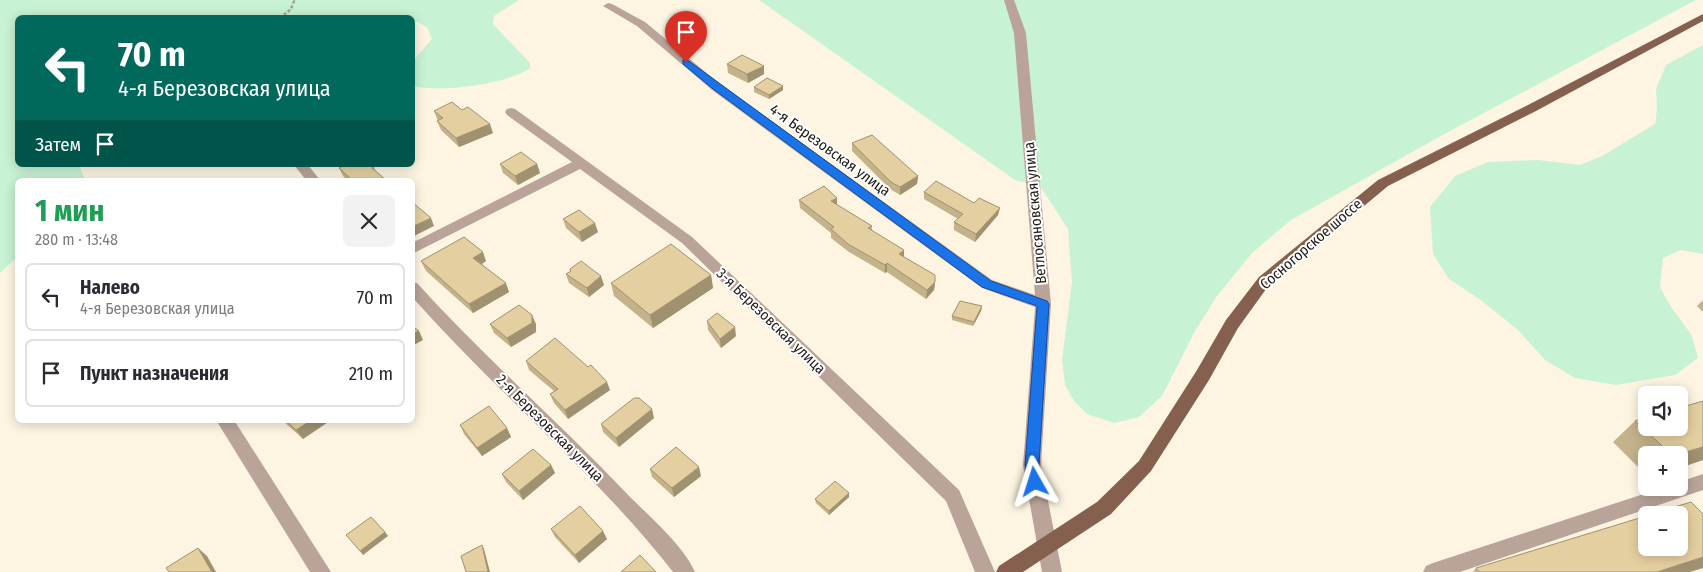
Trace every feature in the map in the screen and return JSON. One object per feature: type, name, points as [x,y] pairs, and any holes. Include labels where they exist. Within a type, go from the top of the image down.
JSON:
[{"type":"main road","name":"Сосногорское шоссе","points":[[1006,572],[1104,508],[1145,466],[1203,375],[1232,324],[1264,281],[1383,184],[1532,108],[1703,17]]},
{"type":"street","name":"Ветлосяновская улица","points":[[1009,0],[1020,33],[1043,304],[1032,465],[1052,572]]},
{"type":"street","name":"4-я Березовская улица","points":[[608,6],[641,24],[716,87],[986,284],[1043,304]]},
{"type":"street","name":"3-я Березовская улица","points":[[511,112],[687,240],[953,496],[985,572]]},
{"type":"street","points":[[415,248],[582,164]]},
{"type":"street","points":[[303,167],[311,178]]},
{"type":"street","name":"2-я Березовская улица","points":[[415,290],[444,322],[582,458],[662,543],[685,572]]},
{"type":"street","points":[[227,423],[321,572]]},
{"type":"street","points":[[1433,572],[1703,482]]},
{"type":"path","points":[[284,15],[291,9],[294,0],[292,0]]},
{"type":"green space","points":[[0,0],[519,0],[494,16],[493,24],[530,63],[530,68],[506,79],[455,88],[415,86],[415,59],[432,39],[427,27],[415,21],[415,15],[15,15],[15,167],[80,167],[84,178],[15,178],[15,259],[0,273]]},
{"type":"green space","points":[[759,0],[1696,0],[1439,137],[1291,220],[1252,253],[1217,296],[1195,331],[1162,396],[1139,417],[1114,423],[1087,414],[1074,401],[1065,385],[1062,360],[1072,282],[1068,229],[1040,186],[1015,180]]},
{"type":"green space","points":[[1703,45],[1703,254],[1681,250],[1663,258],[1660,287],[1671,307],[1691,334],[1698,358],[1675,375],[1616,385],[1575,378],[1545,360],[1518,330],[1482,301],[1449,279],[1433,254],[1430,207],[1455,176],[1488,162],[1539,160],[1580,165],[1602,156],[1655,124],[1657,109],[1656,89],[1666,65]]},
{"type":"building","points":[[742,55],[764,66],[747,74],[727,64]]},
{"type":"building","points":[[767,78],[783,86],[769,95],[754,87]]},
{"type":"building","points":[[452,102],[462,110],[468,107],[490,124],[456,138],[437,121],[443,118],[434,111]]},
{"type":"building","points":[[872,135],[918,176],[900,187],[891,182],[852,143]]},
{"type":"building","points":[[521,152],[537,164],[515,176],[500,164]]},
{"type":"building","points":[[374,167],[372,168],[384,178],[350,178],[339,168]]},
{"type":"building","points":[[936,181],[974,203],[979,198],[1000,208],[976,234],[954,222],[963,214],[924,192]]},
{"type":"building","points":[[824,186],[837,198],[831,201],[872,226],[868,228],[904,250],[899,254],[935,275],[935,282],[927,290],[887,263],[885,265],[848,244],[831,229],[834,227],[799,200]]},
{"type":"building","points":[[415,205],[431,218],[415,226]]},
{"type":"building","points":[[579,210],[595,223],[579,232],[563,219]]},
{"type":"building","points":[[464,237],[483,252],[473,258],[506,283],[469,304],[421,261]]},
{"type":"building","points":[[671,244],[711,275],[650,315],[611,283]]},
{"type":"building","points":[[581,261],[601,276],[587,288],[566,274]]},
{"type":"building","points":[[960,301],[982,306],[974,322],[952,316]]},
{"type":"building","points":[[519,305],[532,315],[532,323],[507,338],[490,324]]},
{"type":"building","points":[[717,313],[735,327],[720,339],[707,321]]},
{"type":"building","points":[[555,338],[588,367],[591,365],[607,382],[565,410],[550,394],[558,389],[526,361]]},
{"type":"building","points":[[634,398],[639,398],[652,409],[616,438],[601,424]]},
{"type":"building","points":[[1703,401],[1703,447],[1688,451],[1688,446],[1662,446],[1651,436],[1688,436],[1688,405]]},
{"type":"building","points":[[489,406],[507,428],[477,448],[460,425]]},
{"type":"building","points":[[288,423],[307,423],[296,430]]},
{"type":"building","points":[[676,447],[699,467],[672,488],[650,469]]},
{"type":"building","points":[[533,449],[551,465],[519,491],[502,474]]},
{"type":"building","points":[[835,481],[849,493],[829,511],[815,499]]},
{"type":"building","points":[[1691,502],[1703,514],[1703,557],[1657,572],[1479,572],[1476,568],[1638,518],[1638,556],[1688,556],[1688,506],[1678,506]]},
{"type":"building","points":[[580,506],[603,531],[575,555],[551,529]]},
{"type":"building","points":[[371,517],[385,532],[360,551],[346,535]]},
{"type":"building","points":[[482,545],[488,572],[466,572],[461,556]]},
{"type":"building","points":[[198,548],[212,572],[169,572],[166,568]]},
{"type":"building","points":[[640,555],[656,572],[621,572]]},
{"type":"route","points":[[686,62],[716,87],[986,284],[1043,304],[1032,465],[1035,482]]}]
